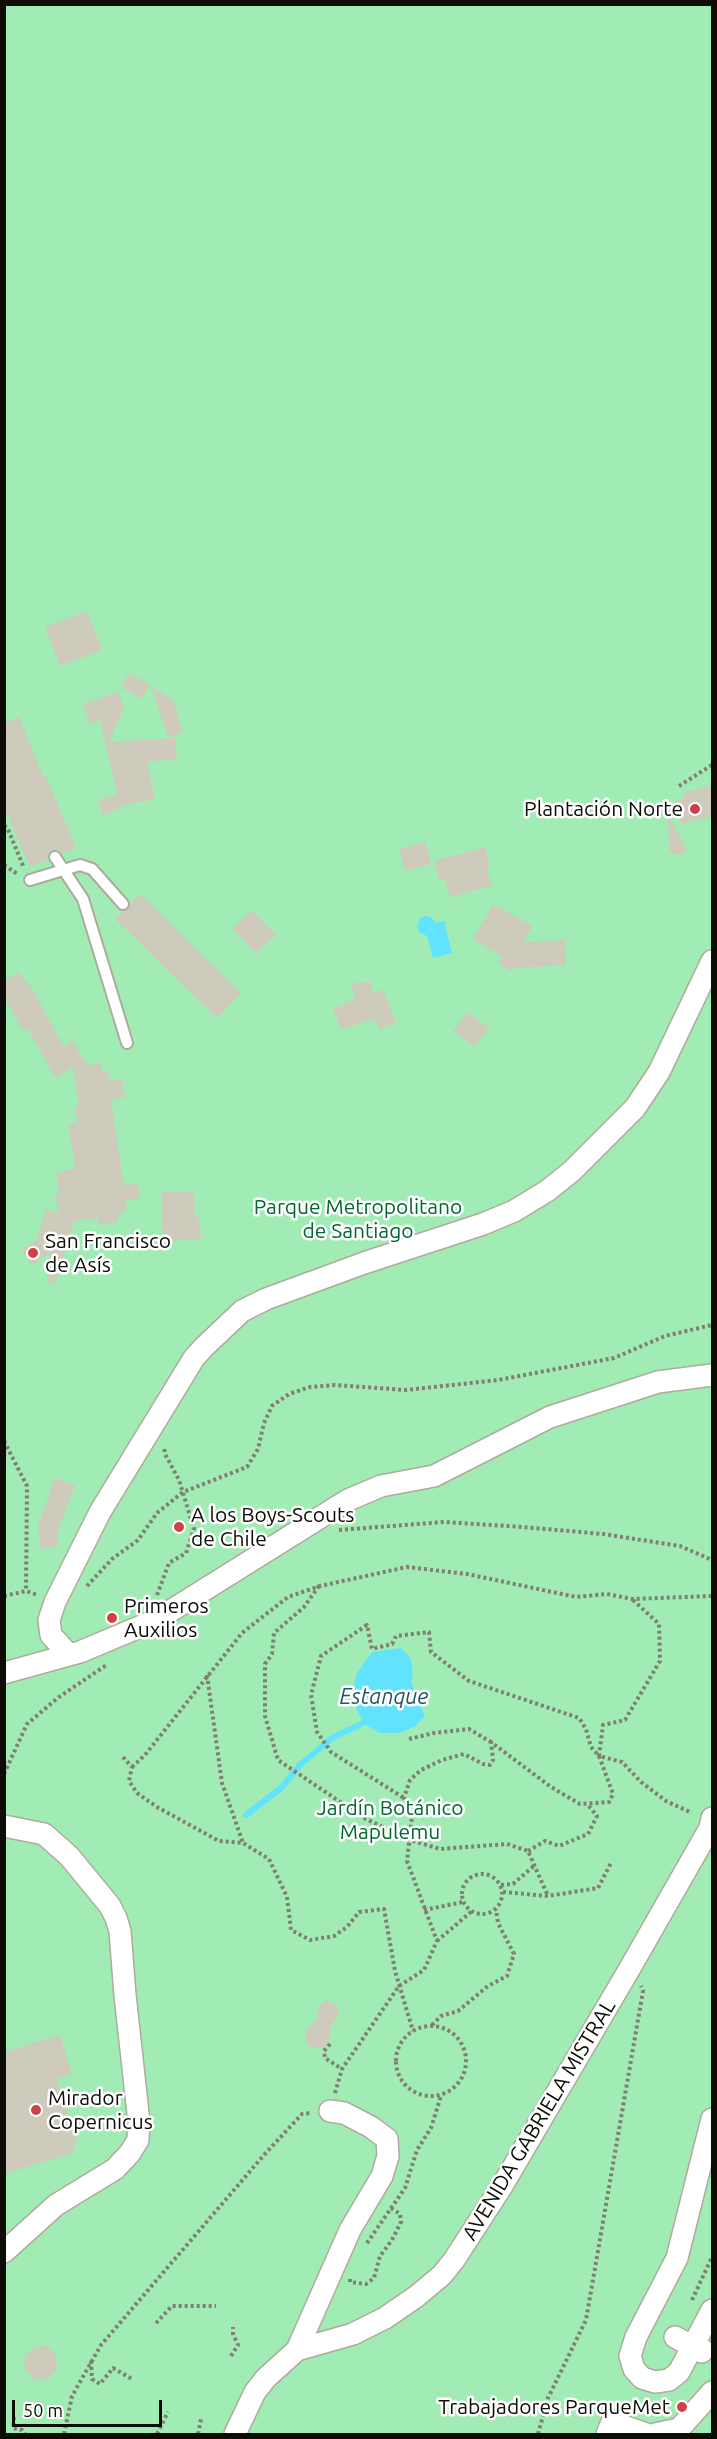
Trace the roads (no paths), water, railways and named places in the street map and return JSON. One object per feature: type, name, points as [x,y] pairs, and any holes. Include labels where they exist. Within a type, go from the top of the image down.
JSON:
[{"type":"street","points":[[69,1655],[51,1635],[49,1620],[55,1602],[100,1512],[194,1358],[220,1330],[242,1311],[266,1299],[364,1263],[483,1224],[514,1211],[547,1191],[572,1171],[635,1108],[659,1072],[712,961]]},
{"type":"street","points":[[4,1673],[69,1655],[156,1620],[348,1500],[381,1486],[434,1476],[550,1417],[658,1382],[712,1375]]},
{"type":"street","name":"AVENIDA GABRIELA MISTRAL","points":[[297,2350],[353,2334],[385,2318],[442,2275],[454,2260],[502,2186],[630,1968],[712,1820]]},
{"type":"street","points":[[4,2252],[56,2205],[115,2169],[130,2153],[138,2140],[139,2122],[117,1918],[111,1906],[69,1856],[45,1834],[6,1829]]},
{"type":"street","name":"AVENIDA GABRIELA MISTRAL","points":[[235,2434],[261,2385],[297,2350],[350,2230],[382,2176],[388,2156],[387,2139],[371,2127],[344,2113],[330,2111]]},
{"type":"street","points":[[712,2120],[677,2258],[636,2337],[630,2356],[634,2369],[642,2378],[654,2382],[669,2380],[679,2372],[684,2341],[712,2310]]},
{"type":"street","points":[[684,2341],[702,2352],[712,2334]]},
{"type":"street","points":[[655,2434],[679,2428],[712,2392]]},
{"type":"street","points":[[607,2434],[612,2422],[646,2434]]},
{"type":"lane","points":[[55,857],[83,899],[127,1043]]},
{"type":"lane","points":[[30,880],[80,865],[92,869],[123,904]]},
{"type":"water","points":[[426,916],[432,918],[436,923],[444,921],[452,953],[433,958],[427,936],[420,933],[417,927],[420,918]]},
{"type":"water","name":"Estanque","points":[[401,1648],[411,1659],[413,1675],[411,1682],[425,1716],[415,1726],[400,1733],[379,1733],[363,1723],[355,1706],[353,1688],[357,1673],[372,1652]]},
{"type":"waterway","points":[[246,1815],[281,1788],[301,1764],[332,1738],[363,1723]]},
{"type":"place","name":"Plantación Norte","points":[[695,809]]},
{"type":"place","name":"San Francisco de Asís","points":[[33,1253]]},
{"type":"place","name":"A los Boys-Scouts de Chile","points":[[179,1527]]},
{"type":"place","name":"Primeros Auxilios","points":[[112,1618]]},
{"type":"place","name":"Mirador Copernicus","points":[[36,2110]]},
{"type":"place","name":"Trabajadores ParqueMet","points":[[682,2407]]},
{"type":"park label","name":"Parque Metropolitano de Santiago","points":[[358,1219]]},
{"type":"park label","name":"Jardín Botánico Mapulemu","points":[[390,1820]]}]
